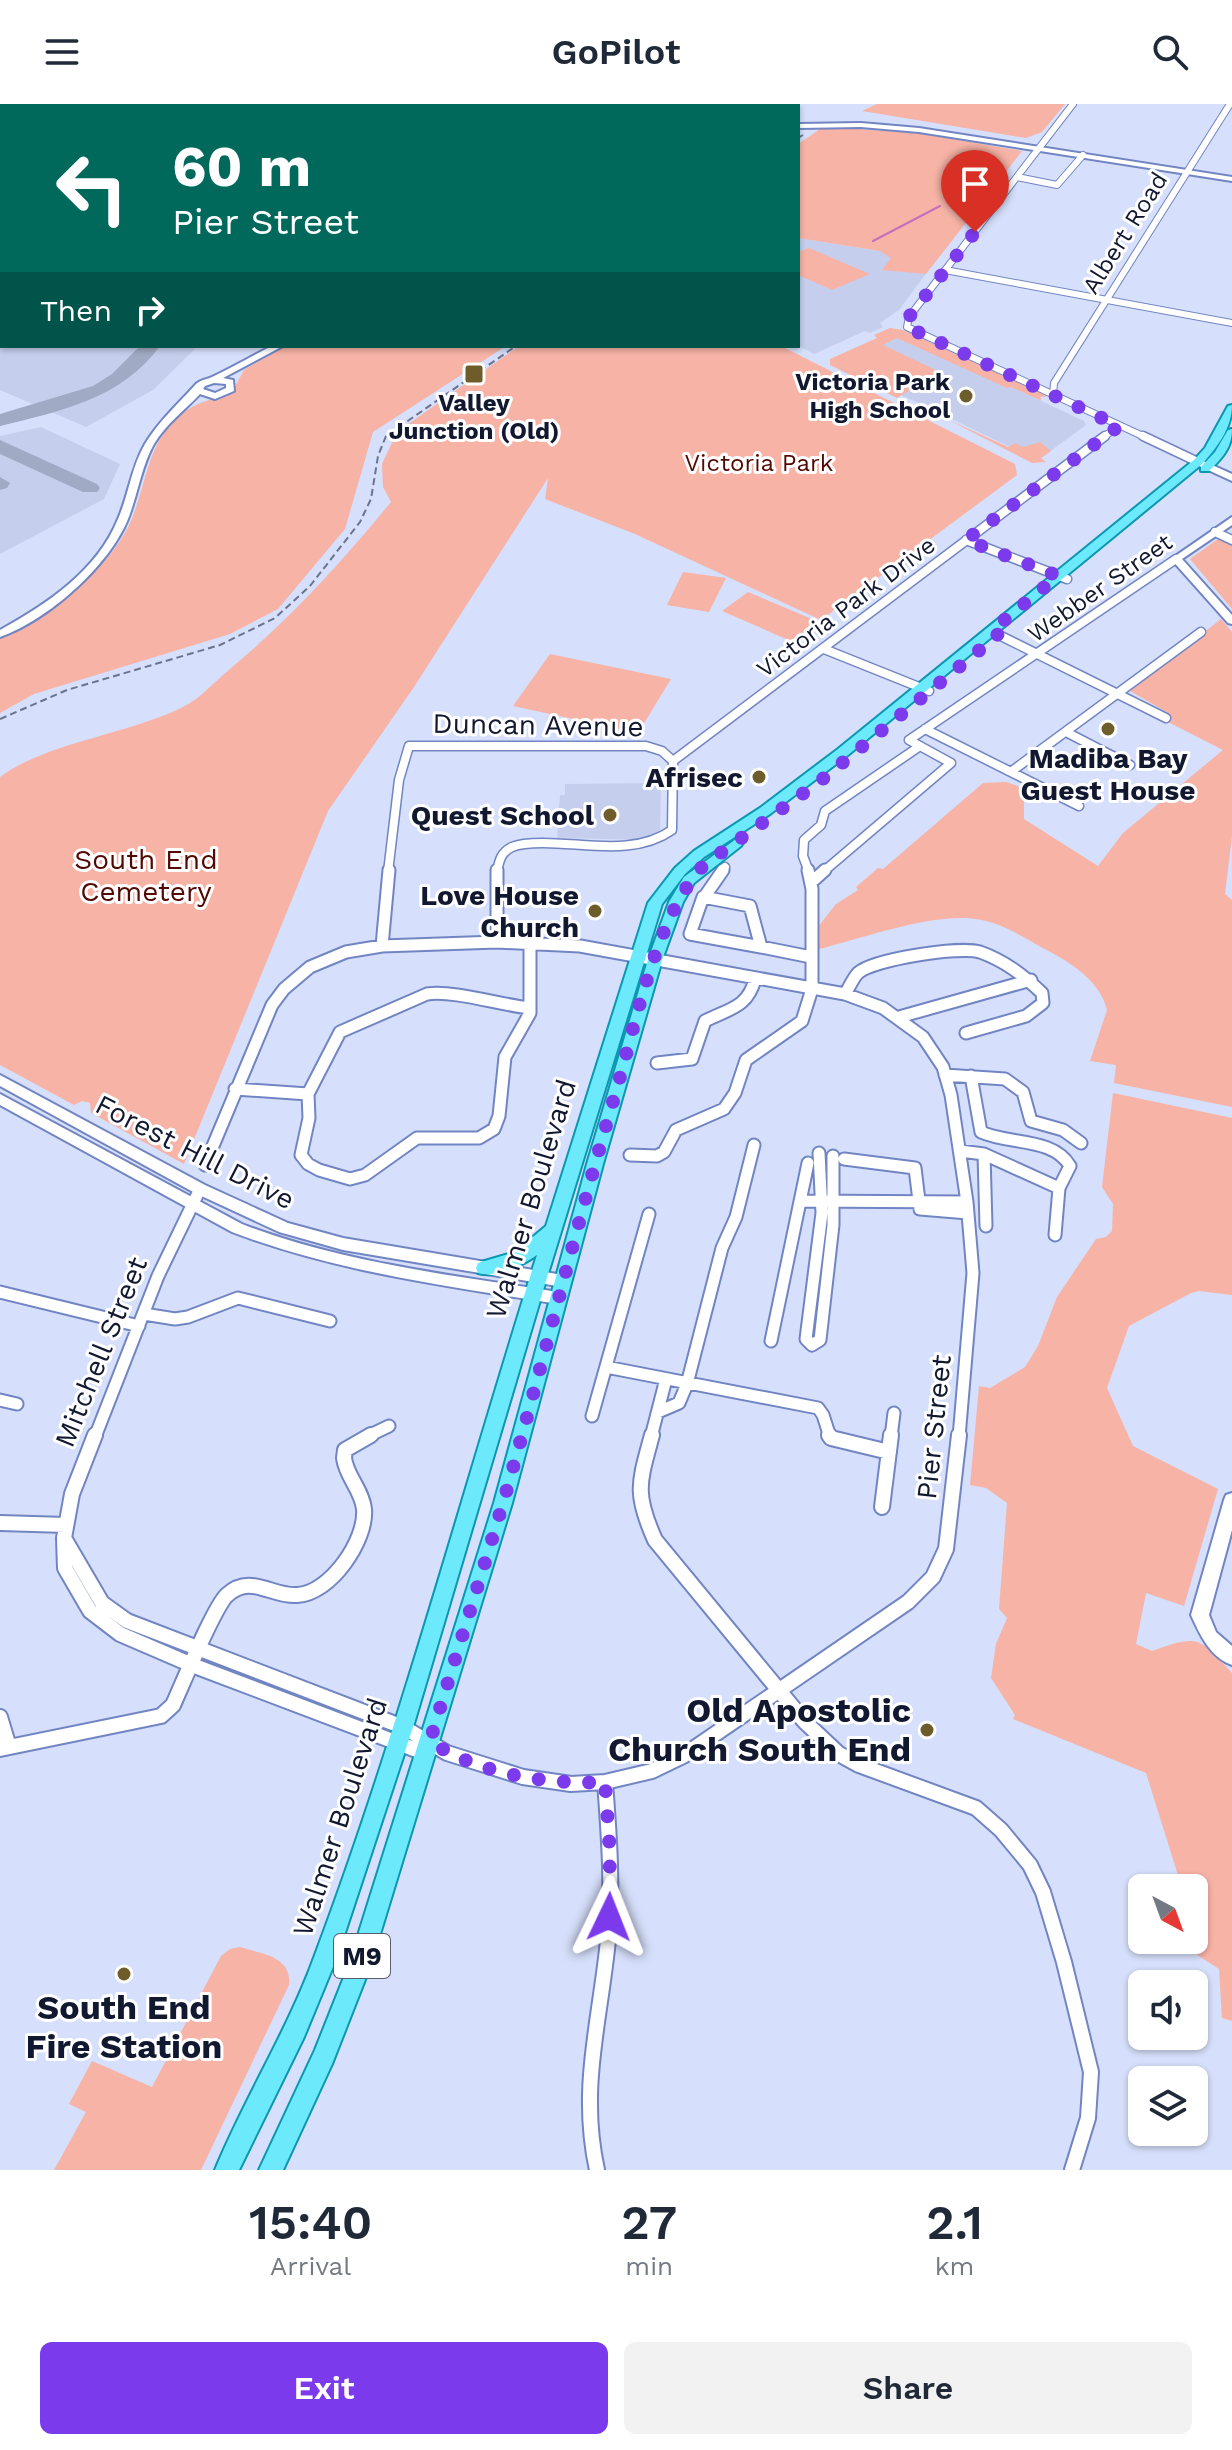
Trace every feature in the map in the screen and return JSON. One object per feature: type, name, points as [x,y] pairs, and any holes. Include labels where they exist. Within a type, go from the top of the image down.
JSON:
[{"type":"main road","name":"M9","points":[[1203,465],[1232,408]]},
{"type":"main road","name":"M9","points":[[1203,465],[1232,432]]},
{"type":"main road","name":"Walmer Boulevard","points":[[271,2170],[343,2011],[435,1749],[560,1290],[655,960],[676,902],[689,880],[704,865],[819,782],[994,633],[1203,465]]},
{"type":"main road","name":"Walmer Boulevard","points":[[227,2170],[296,2029],[326,1957],[400,1735],[655,903],[680,871],[925,690]]},
{"type":"main road","points":[[484,1268],[523,1258],[537,1246],[555,1222]]},
{"type":"street","points":[[1073,104],[906,321],[907,327],[916,334],[1232,478]]},
{"type":"street","name":"Albert Road","points":[[1053,396],[1054,383],[1230,104]]},
{"type":"street","points":[[800,124],[898,127],[1232,179]]},
{"type":"street","points":[[1017,177],[1057,185],[1087,156]]},
{"type":"street","points":[[945,270],[1232,323]]},
{"type":"street","points":[[0,634],[57,597],[102,555],[122,522],[141,461],[169,419],[201,384],[275,348]]},
{"type":"street","points":[[169,419],[193,403],[229,391],[247,362]]},
{"type":"street","points":[[214,380],[232,384]]},
{"type":"street","points":[[1027,385],[1054,383]]},
{"type":"street","points":[[198,390],[215,396]]},
{"type":"street","name":"Victoria Park Drive","points":[[673,761],[1119,426]]},
{"type":"street","name":"Webber Street","points":[[920,746],[909,740],[1232,520]]},
{"type":"street","points":[[1215,532],[1232,540]]},
{"type":"street","points":[[966,540],[1063,578]]},
{"type":"street","points":[[1176,559],[1232,621]]},
{"type":"street","points":[[1012,771],[1201,632]]},
{"type":"street","points":[[994,633],[1166,718]]},
{"type":"street","points":[[824,649],[925,690]]},
{"type":"street","points":[[925,729],[1079,806]]},
{"type":"street","points":[[1066,732],[1130,765]]},
{"type":"street","name":"Duncan Avenue","points":[[382,946],[394,820],[403,756],[409,746],[646,746],[662,751],[673,761]]},
{"type":"street","points":[[630,1155],[657,1156],[664,1152],[676,1130],[724,1109],[730,1103],[746,1060],[802,1021],[808,1013],[812,989],[811,899],[814,880],[804,861],[802,845],[808,835],[821,825],[825,811],[920,746],[951,763],[884,817],[814,880]]},
{"type":"street","points":[[497,942],[500,857],[512,847],[524,844],[638,845],[666,838],[672,830],[673,761]]},
{"type":"street","points":[[725,867],[705,896],[690,934],[811,957]]},
{"type":"street","points":[[705,896],[750,906],[761,948]]},
{"type":"street","points":[[205,1165],[262,1023],[284,989],[325,960],[346,952],[382,946],[497,942],[580,946],[636,958]]},
{"type":"street","points":[[530,943],[530,1008],[525,1027],[505,1057],[494,1129],[479,1138],[417,1138],[365,1175],[350,1179],[333,1177],[308,1164],[301,1155],[309,1118],[308,1094],[340,1032],[417,997],[442,992],[493,1004],[530,1008]]},
{"type":"street","points":[[845,994],[853,976],[859,972],[949,949],[970,950],[997,958],[1031,980],[1044,998],[1040,1008],[1026,1016],[966,1033]]},
{"type":"street","name":"Pier Street","points":[[400,1735],[523,1777],[571,1784],[605,1782],[652,1771],[683,1756],[780,1692],[908,1602],[933,1577],[946,1549],[969,1346],[973,1273],[960,1151],[945,1075],[932,1048],[899,1017],[866,1000],[636,958]]},
{"type":"street","points":[[657,1063],[693,1058],[705,1021],[744,1004],[751,996],[755,979]]},
{"type":"street","points":[[899,1017],[1031,980]]},
{"type":"street","points":[[945,1075],[997,1077],[1011,1082],[1026,1097],[1029,1120],[1063,1130],[1081,1143]]},
{"type":"street","points":[[971,1076],[981,1132],[991,1137],[1028,1141],[1065,1158],[1070,1166],[1059,1188],[1055,1235]]},
{"type":"street","name":"Forest Hill Drive","points":[[0,1080],[200,1189],[266,1221],[309,1237],[484,1268],[536,1286]]},
{"type":"street","points":[[235,1089],[308,1094]]},
{"type":"street","name":"Forest Hill Drive","points":[[0,1099],[237,1228],[310,1255],[560,1290]]},
{"type":"street","points":[[658,1412],[679,1403],[685,1390],[722,1248],[736,1217],[754,1145]]},
{"type":"street","points":[[960,1151],[984,1154],[1059,1188]]},
{"type":"street","points":[[819,1153],[829,1201],[820,1340],[812,1345],[806,1340],[829,1201],[839,1157],[915,1168],[918,1201],[923,1211],[967,1208]]},
{"type":"street","points":[[984,1154],[986,1226]]},
{"type":"street","points":[[771,1341],[808,1163]]},
{"type":"street","name":"Mitchell Street","points":[[200,1189],[176,1234],[72,1494],[65,1532],[65,1568],[90,1611],[120,1634],[192,1665],[400,1735]]},
{"type":"street","points":[[800,1201],[918,1201]]},
{"type":"street","points":[[592,1416],[649,1214]]},
{"type":"street","points":[[0,1292],[142,1320],[188,1317],[238,1298],[330,1321]]},
{"type":"street","points":[[606,1367],[666,1379],[685,1390],[818,1408],[825,1415],[826,1431],[831,1438],[889,1452]]},
{"type":"street","points":[[666,1379],[639,1484],[641,1509],[650,1531],[679,1572],[805,1722],[839,1754],[859,1765],[976,1808],[1001,1830],[1030,1865],[1043,1892],[1060,1948],[1091,2072],[1088,2118],[1072,2170]]},
{"type":"street","points":[[0,1400],[17,1404]]},
{"type":"street","points":[[882,1507],[894,1413]]},
{"type":"street","points":[[0,1717],[4,1748],[161,1716],[170,1709],[202,1649],[225,1596],[238,1585],[247,1583],[300,1596],[318,1588],[337,1568],[360,1533],[364,1505],[344,1464],[345,1450],[389,1426]]},
{"type":"street","points":[[1232,1500],[1200,1615],[1210,1637],[1232,1657]]},
{"type":"street","points":[[0,1523],[65,1532],[82,1574],[102,1603],[114,1613],[400,1735]]},
{"type":"street","points":[[597,2170],[586,2124],[591,2051],[608,1941],[611,1893],[605,1782]]},
{"type":"shaded area","points":[[800,238],[880,251],[944,249],[899,310],[880,323],[883,327],[870,333],[865,331],[814,354],[800,347]]},
{"type":"shaded area","name":"Victoria Park High School","points":[[895,333],[1084,421],[1086,425],[1041,458],[1033,458],[834,363]]},
{"type":"shaded area","points":[[0,348],[196,348],[153,390],[86,427],[0,390]]},
{"type":"shaded area","points":[[41,427],[120,464],[104,499],[0,554],[0,436]]},
{"type":"shaded area","name":"Quest School","points":[[661,783],[660,835],[650,840],[557,838],[560,795],[565,795],[565,784]]},
{"type":"green space","points":[[877,104],[1065,104],[1042,132],[1026,138],[862,111]]},
{"type":"green space","points":[[820,129],[917,133],[1022,151],[926,274],[882,270],[891,258],[880,251],[800,238],[800,143]]},
{"type":"green space","points":[[809,248],[870,274],[832,290],[800,276],[800,251]]},
{"type":"green space","points":[[890,328],[903,330],[1048,396],[1040,397],[1042,401],[1007,388],[897,338],[883,345],[940,372],[897,398],[830,365],[830,359],[877,338],[874,335]]},
{"type":"green space","points":[[281,348],[503,348],[373,432],[345,529],[278,609],[230,634],[34,694],[0,713],[0,638],[70,593],[100,566],[114,550],[133,517],[149,464],[164,432],[176,418],[192,407],[232,392],[244,370]]},
{"type":"green space","name":"South End Cemetery","points":[[516,348],[785,348],[1015,464],[1017,475],[821,620],[635,534],[545,499],[548,478],[414,687],[328,811],[184,1164],[91,1113],[90,1103],[82,1101],[74,1105],[0,1065],[0,777],[19,765],[63,747],[161,716],[201,695],[295,610],[391,502],[383,487],[382,464],[397,432]]},
{"type":"green space","points":[[947,419],[1008,447],[1015,443],[1023,447],[1040,442],[1051,451],[1041,458],[1046,462],[1032,463]]},
{"type":"green space","points":[[1218,539],[1232,545],[1232,609],[1190,559]]},
{"type":"green space","points":[[683,572],[726,578],[709,612],[667,605]]},
{"type":"green space","points":[[748,592],[819,622],[793,642],[722,611]]},
{"type":"green space","points":[[1221,619],[1232,632],[1232,836],[1225,894],[1232,900],[1232,1107],[1114,1083],[1116,1065],[1090,1061],[1107,1010],[1099,992],[1071,964],[1001,926],[982,920],[945,919],[901,927],[819,949],[817,928],[836,904],[858,890],[856,887],[878,868],[883,869],[983,783],[1006,782],[1018,786],[1024,800],[1024,819],[1098,866],[1123,833],[1223,750],[1164,720],[1170,714],[1130,691]]},
{"type":"green space","points":[[550,654],[671,679],[638,733],[513,706]]},
{"type":"green space","points":[[1113,1093],[1232,1118],[1232,1295],[1191,1293],[1129,1326],[1107,1388],[1133,1446],[1218,1489],[1184,1606],[1146,1593],[1136,1644],[1152,1651],[1180,1642],[1197,1642],[1212,1652],[1232,1673],[1232,2021],[1222,2018],[1219,1969],[1196,1954],[1208,1954],[1208,1874],[1178,1874],[1146,1773],[1013,1719],[1015,1715],[991,1678],[996,1644],[1007,1618],[999,1609],[1007,1503],[986,1488],[970,1485],[979,1386],[990,1388],[1025,1367],[1038,1346],[1057,1297],[1096,1239],[1106,1237],[1112,1231],[1113,1204],[1102,1187]]},
{"type":"green space","points":[[240,1947],[281,1962],[289,1975],[289,1985],[201,2170],[54,2170],[86,2112],[69,2104],[92,2061],[152,2087],[221,1956],[230,1949]]},
{"type":"waterway","points":[[873,241],[940,206]]},
{"type":"taxiway","points":[[0,420],[100,390],[119,378],[149,348]]},
{"type":"taxiway","points":[[0,446],[90,488]]},
{"type":"railway","points":[[0,719],[67,690],[220,645],[275,618],[310,586],[360,522],[371,499],[378,456],[386,436],[513,348]]},
{"type":"place","name":"Valley Junction (Old)","points":[[474,374]]},
{"type":"place","name":"Victoria Park High School","points":[[966,396]]},
{"type":"place","name":"Madiba Bay Guest House","points":[[1108,729]]},
{"type":"place","name":"Afrisec","points":[[759,777]]},
{"type":"place","name":"Quest School","points":[[610,815]]},
{"type":"place","name":"Love House Church","points":[[595,911]]},
{"type":"place","name":"Old Apostolic Church South End","points":[[927,1730]]},
{"type":"place","name":"South End Fire Station","points":[[124,1974]]},
{"type":"route","points":[[609,1917],[610,1853],[605,1782],[571,1784],[523,1777],[447,1753],[430,1741],[503,1503],[595,1164],[655,960],[676,902],[689,880],[704,865],[819,782],[998,635],[991,631],[1058,576],[966,540],[1119,426],[916,334],[907,327],[906,321],[975,232]]},
{"type":"park label","name":"Victoria Park","points":[[759,463]]}]
